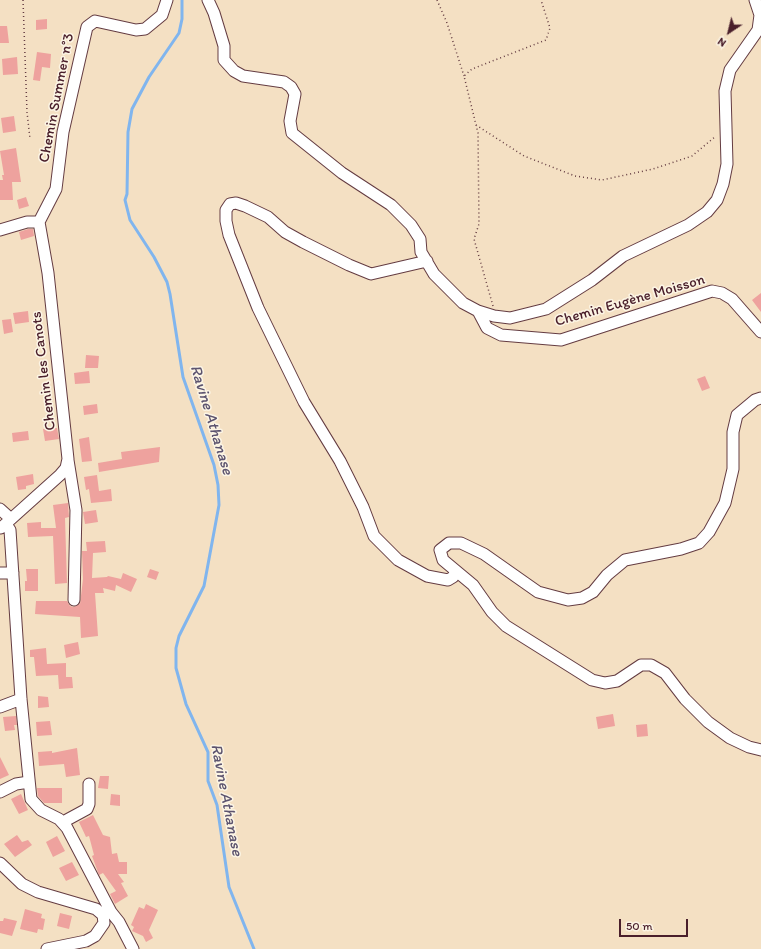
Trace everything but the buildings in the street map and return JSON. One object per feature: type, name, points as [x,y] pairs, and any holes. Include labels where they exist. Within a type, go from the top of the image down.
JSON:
[{"type":"street","name":"Chemin Summer n°3","points":[[39,222],[56,189],[63,132],[87,27],[95,21],[136,30],[145,29],[162,14],[167,0]]},
{"type":"street","points":[[208,0],[214,13],[224,46],[224,60],[234,71],[243,76],[284,82],[291,87],[295,94],[290,121],[292,133],[342,173],[391,205],[411,225],[420,239],[422,252],[434,274],[463,303],[478,311],[494,316],[510,318],[546,309],[592,280],[623,256],[688,225],[707,212],[717,200],[728,164],[725,128],[725,91],[730,70],[758,30],[760,15],[756,0]]},
{"type":"street","points":[[427,261],[371,274],[349,265],[303,242],[285,232],[268,218],[245,206],[236,203],[230,204],[226,210],[226,221],[229,235],[258,308],[304,402],[340,461],[363,507],[374,536],[398,560],[427,576],[448,580],[453,577],[456,571]]},
{"type":"street","points":[[0,230],[27,222],[39,222]]},
{"type":"street","name":"Chemin les Canots","points":[[39,222],[48,273],[68,459],[76,510],[74,600]]},
{"type":"street","name":"Chemin Eugène Moisson","points":[[478,311],[487,328],[501,335],[561,340],[712,291],[722,293],[732,299],[761,332]]},
{"type":"street","points":[[761,398],[755,400],[737,415],[733,432],[733,469],[725,503],[709,532],[699,543],[681,549],[626,560],[607,575],[592,592],[582,598],[575,599],[556,598],[538,592],[484,554],[461,543],[449,543],[440,550],[443,560],[473,585],[492,612],[506,626],[592,680],[605,683],[617,681],[641,665],[651,664],[665,673],[685,699],[708,722],[730,738],[749,748],[761,750]]},
{"type":"street","points":[[6,524],[60,475],[66,468],[68,459]]},
{"type":"street","points":[[0,509],[10,530],[21,699],[31,799],[36,806],[63,822],[107,913],[104,923],[95,936],[86,941],[48,949]]},
{"type":"street","points":[[0,573],[13,573]]},
{"type":"street","points":[[0,707],[17,699],[21,699]]},
{"type":"street","points":[[0,792],[16,784],[29,782]]},
{"type":"street","points":[[63,822],[87,810],[89,804],[89,784]]},
{"type":"street","points":[[0,863],[22,884],[38,892],[107,913],[119,922],[134,949]]},
{"type":"path","points":[[23,0],[27,112],[30,139]]},
{"type":"path","points":[[437,0],[447,22],[464,76],[476,125],[480,175],[479,224],[474,239],[495,310]]},
{"type":"path","points":[[464,76],[472,69],[546,40],[550,28],[541,0]]},
{"type":"path","points":[[476,125],[524,156],[575,176],[602,180],[653,169],[692,156],[725,128]]},
{"type":"waterway","name":"Ravine Athanase","points":[[182,0],[182,19],[179,33],[149,77],[132,109],[128,132],[127,194],[125,200],[130,220],[154,257],[167,282],[183,377],[214,465],[218,485],[219,505],[204,586],[179,636],[176,648],[176,668],[186,704],[208,752],[208,781],[217,805],[229,887],[254,949]]}]
